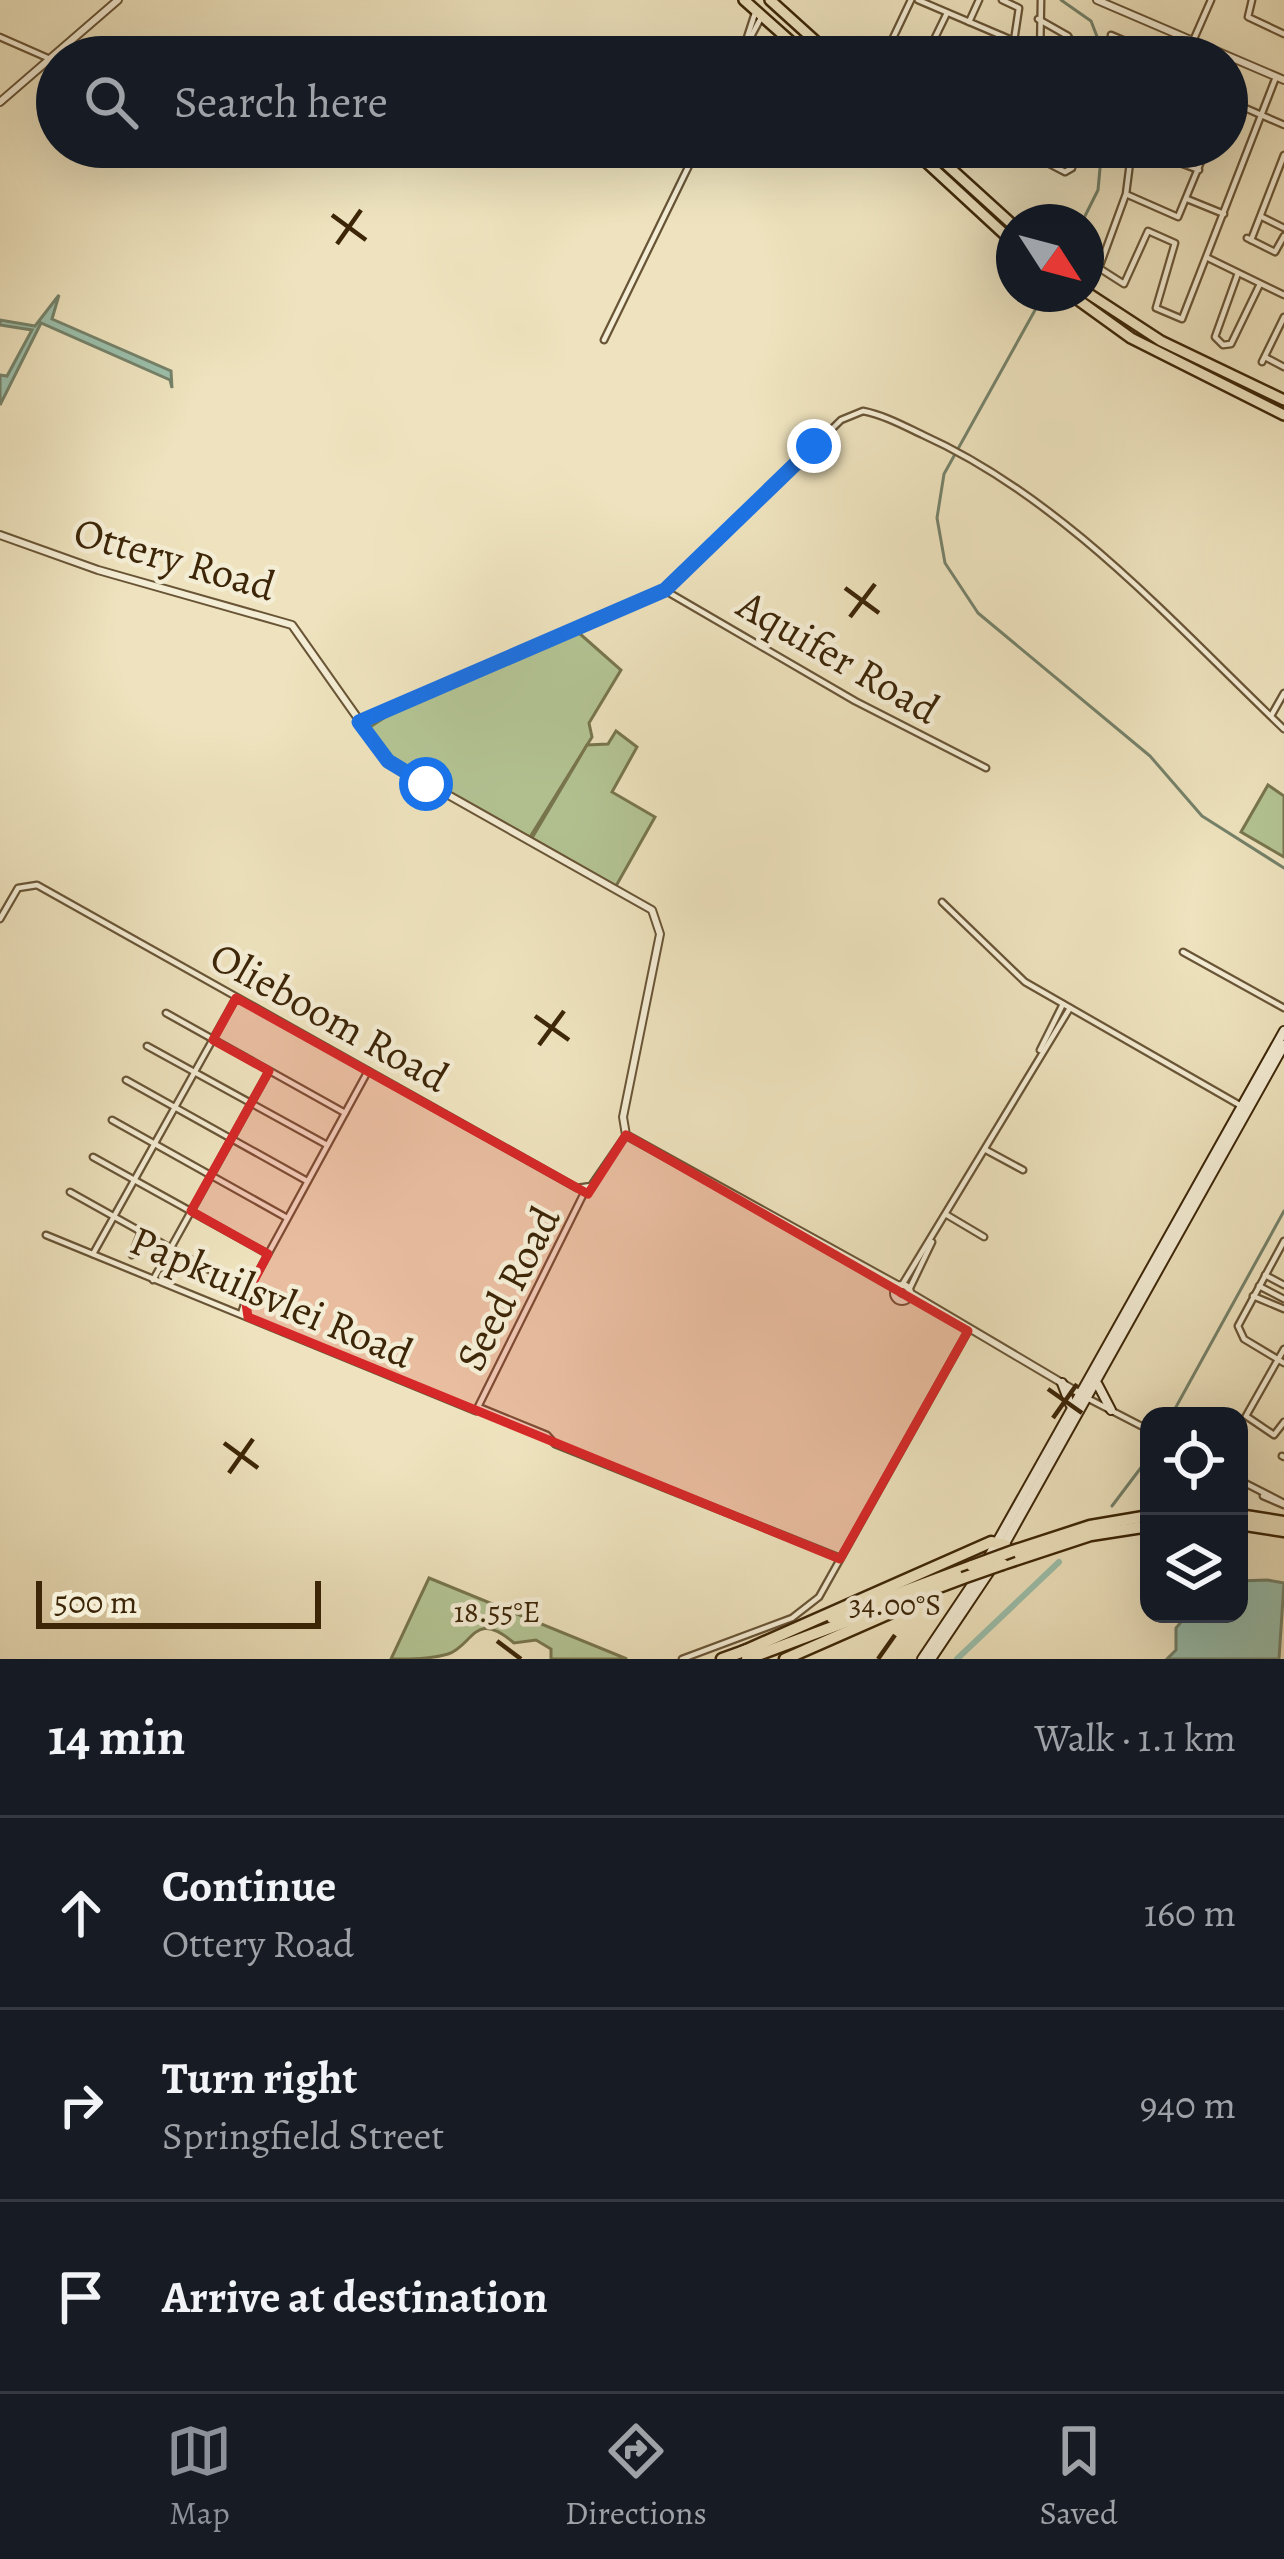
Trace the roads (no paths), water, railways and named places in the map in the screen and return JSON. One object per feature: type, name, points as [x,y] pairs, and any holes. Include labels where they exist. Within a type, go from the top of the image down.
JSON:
[{"type":"highway","points":[[745,1655],[1005,1545],[1140,1518]]},
{"type":"highway","points":[[1248,1521],[1284,1526]]},
{"type":"highway","points":[[722,1659],[1091,1534],[1140,1527]]},
{"type":"highway","points":[[745,1655],[972,1566],[1005,1545]]},
{"type":"highway","points":[[785,1659],[961,1579]]},
{"type":"main road","points":[[744,0],[787,36]]},
{"type":"main road","points":[[759,9],[771,0],[810,36]]},
{"type":"main road","points":[[933,168],[996,226]]},
{"type":"main road","points":[[950,168],[996,210]]},
{"type":"main road","points":[[1104,304],[1162,341],[1284,400]]},
{"type":"main road","points":[[1096,312],[1143,344],[1284,415]]},
{"type":"main road","points":[[931,1659],[1005,1545],[1284,1031]]},
{"type":"main road","points":[[1245,1108],[1284,1045]]},
{"type":"main road","points":[[1069,1412],[1070,1395],[1063,1384],[1094,1377]]},
{"type":"main road","points":[[1094,1377],[1111,1410]]},
{"type":"main road","points":[[922,1659],[1005,1545],[1069,1412],[1083,1396]]},
{"type":"street","points":[[77,36],[118,0]]},
{"type":"street","points":[[895,36],[914,0],[1002,36]]},
{"type":"street","points":[[969,22],[979,0]]},
{"type":"street","points":[[1002,0],[1018,8],[1015,36]]},
{"type":"street","points":[[1038,36],[1041,0]]},
{"type":"street","points":[[1097,0],[1180,36]]},
{"type":"street","points":[[1252,0],[1248,17],[1284,34]]},
{"type":"street","points":[[1194,36],[1208,1]]},
{"type":"street","points":[[936,36],[947,13]]},
{"type":"street","points":[[1037,19],[1068,36]]},
{"type":"street","points":[[1111,34],[1115,36]]},
{"type":"street","points":[[0,37],[36,53]]},
{"type":"street","points":[[1248,65],[1280,78],[1248,150]]},
{"type":"street","points":[[0,102],[36,71]]},
{"type":"street","points":[[1248,108],[1284,125]]},
{"type":"street","points":[[1261,216],[1284,232],[1275,252],[1249,239],[1283,161]]},
{"type":"street","points":[[604,340],[688,168]]},
{"type":"street","points":[[1130,168],[1100,268],[1124,284],[1148,231],[1175,243],[1156,308],[1182,319],[1241,168]]},
{"type":"street","points":[[1126,194],[1177,218],[1199,170],[1194,168]]},
{"type":"street","points":[[1187,200],[1224,214]]},
{"type":"street","points":[[1208,258],[1284,295]]},
{"type":"street","points":[[1238,273],[1215,338],[1223,345],[1231,344],[1260,284]]},
{"type":"street","points":[[1283,321],[1264,359],[1284,367]]},
{"type":"street","points":[[359,722],[665,590],[848,415],[869,412],[959,451],[1005,480],[1102,558],[1284,729]]},
{"type":"street","name":"Ottery Road","points":[[0,535],[98,570],[292,625],[306,638],[392,764],[658,916],[660,934],[623,1117],[626,1135]]},
{"type":"street","name":"Aquifer Road","points":[[665,590],[855,701],[986,768]]},
{"type":"street","points":[[1270,716],[1284,693]]},
{"type":"street","name":"Olieboom Road","points":[[0,920],[18,888],[32,883],[586,1189]]},
{"type":"street","points":[[942,902],[1018,978],[1245,1108]]},
{"type":"street","points":[[1183,952],[1284,1008]]},
{"type":"street","points":[[94,1254],[236,998]]},
{"type":"street","points":[[904,1292],[1066,1006]]},
{"type":"street","points":[[166,1013],[345,1113]]},
{"type":"street","points":[[148,1046],[327,1145]]},
{"type":"street","points":[[153,1280],[268,1071]]},
{"type":"street","points":[[242,1314],[268,1254],[368,1071]]},
{"type":"street","points":[[126,1080],[307,1181]]},
{"type":"street","points":[[112,1120],[287,1218]]},
{"type":"street","points":[[586,1189],[626,1135],[1140,1425]]},
{"type":"street","points":[[986,1150],[1023,1170]]},
{"type":"street","points":[[93,1157],[268,1254]]},
{"type":"street","name":"Seed Road","points":[[478,1409],[586,1189]]},
{"type":"street","points":[[70,1192],[224,1278]]},
{"type":"street","points":[[946,1215],[984,1237]]},
{"type":"street","points":[[132,1255],[142,1232]]},
{"type":"street","name":"Papkuilsvlei Road","points":[[46,1235],[841,1558]]},
{"type":"street","points":[[1281,1361],[1238,1331],[1284,1241]]},
{"type":"street","points":[[1271,1264],[1284,1271]]},
{"type":"street","points":[[1265,1275],[1284,1285]]},
{"type":"street","points":[[1253,1296],[1282,1309],[1284,1300],[1259,1286]]},
{"type":"street","points":[[682,1659],[799,1614],[824,1592],[968,1330]]},
{"type":"street","points":[[1284,1349],[1246,1418],[1272,1435],[1284,1422]]},
{"type":"street","points":[[1248,1485],[1282,1501]]},
{"type":"waterway","points":[[1061,0],[1091,21],[1097,36]]},
{"type":"waterway","points":[[1091,204],[1100,168]]},
{"type":"waterway","points":[[1034,312],[944,474],[937,518],[945,563],[978,613],[1150,756],[1202,816],[1284,868]]},
{"type":"waterway","points":[[1176,1407],[1284,1211]]},
{"type":"waterway","points":[[1112,1506],[1140,1469]]},
{"type":"waterway","points":[[957,1659],[1059,1562]]}]
